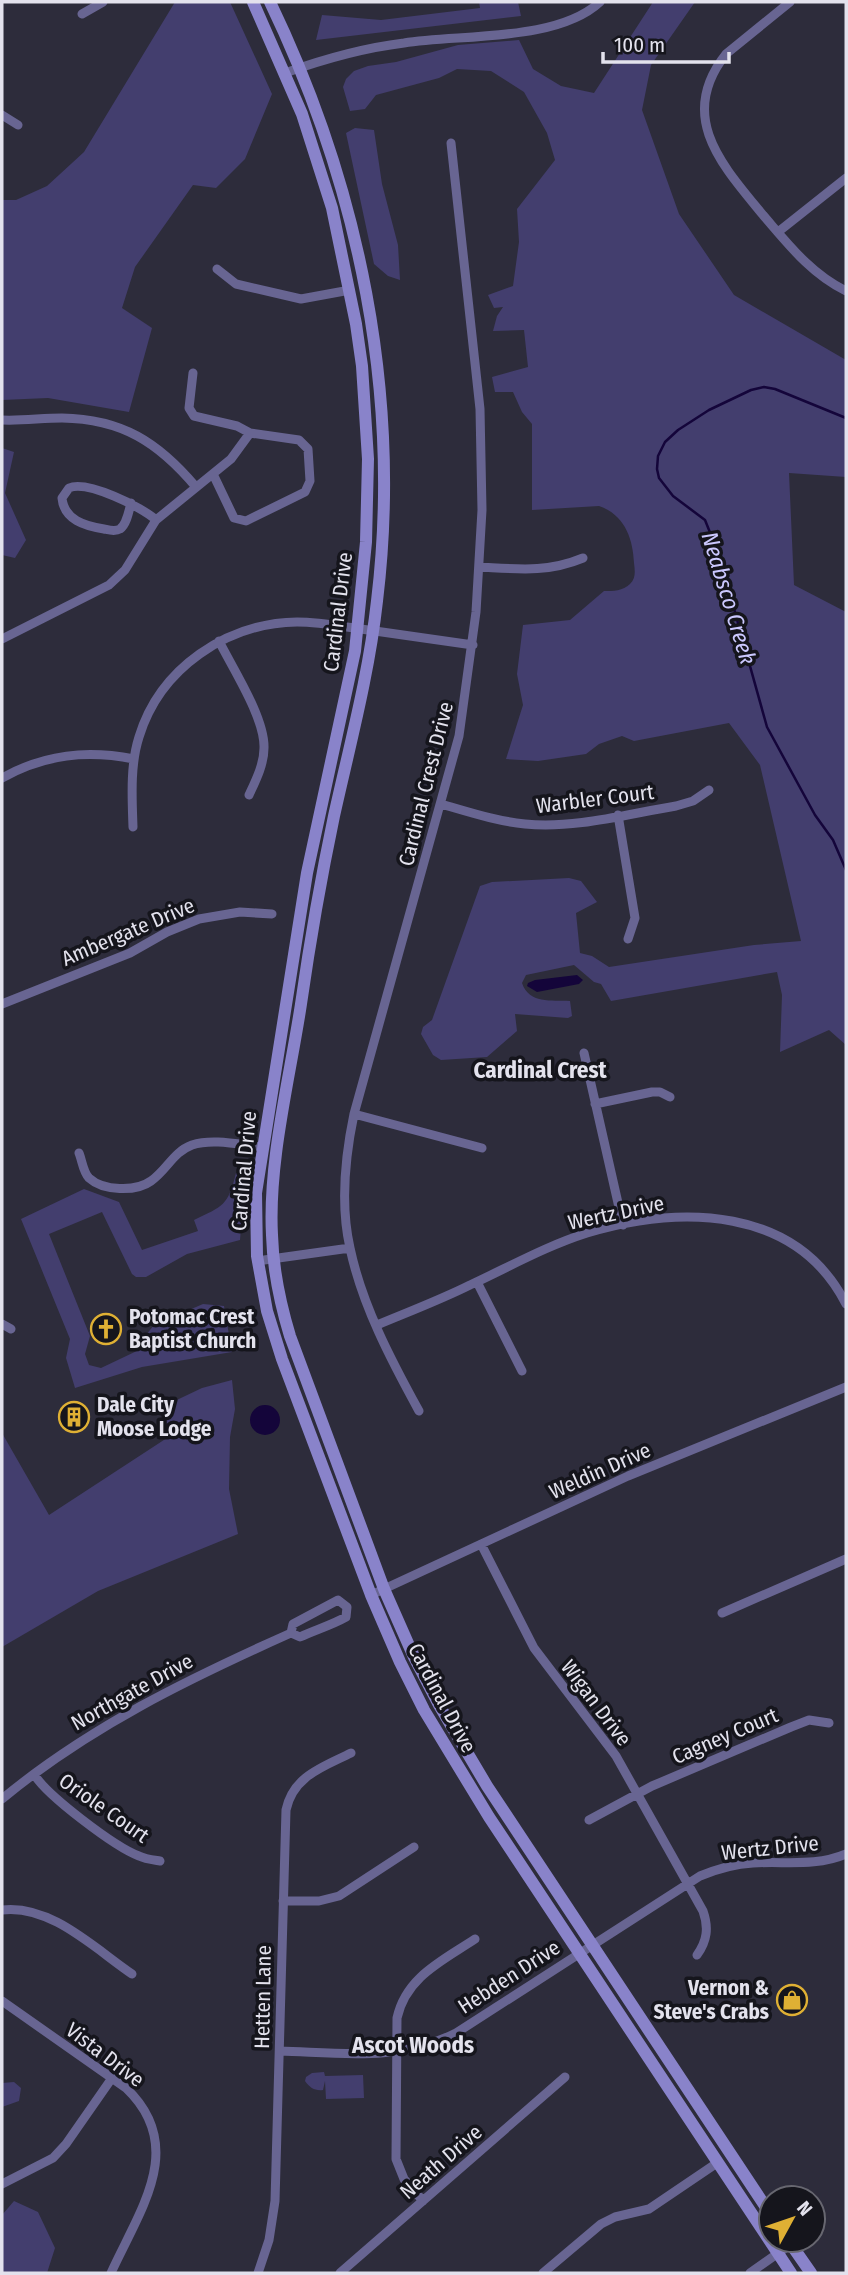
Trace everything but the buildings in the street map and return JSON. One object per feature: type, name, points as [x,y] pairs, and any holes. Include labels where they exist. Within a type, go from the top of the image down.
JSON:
[{"type":"main road","name":"Cardinal Drive","points":[[253,2],[285,73],[318,161],[332,208],[350,290],[362,366],[368,459],[366,542],[357,629],[343,710],[307,873],[256,1203],[257,1261],[267,1311],[279,1350],[371,1595],[400,1662],[450,1756],[757,2223]]},
{"type":"main road","name":"Cardinal Drive","points":[[270,2],[300,68],[343,190],[358,248],[379,385],[383,470],[382,535],[373,631],[306,967],[275,1168],[271,1217],[281,1306],[384,1589],[414,1657],[449,1723],[757,2194]]},
{"type":"main road","name":"Cardinal Drive","points":[[778,2254],[791,2273]]},
{"type":"main road","points":[[798,2254],[811,2273]]},
{"type":"street","points":[[82,14],[103,2]]},
{"type":"street","points":[[285,73],[372,48],[539,29],[579,17],[600,2]]},
{"type":"street","points":[[790,2],[726,54],[712,75],[705,98],[706,125],[723,166],[778,232],[810,267],[846,291]]},
{"type":"street","points":[[2,115],[19,125]]},
{"type":"street","name":"Cardinal Crest Drive","points":[[419,1411],[377,1325],[357,1274],[350,1248],[345,1189],[354,1114],[459,736],[473,645],[482,510],[480,409],[451,143]]},
{"type":"street","points":[[778,232],[846,178]]},
{"type":"street","points":[[217,268],[236,284],[301,299],[350,290]]},
{"type":"street","points":[[193,373],[189,408],[194,416],[237,426],[250,433],[283,436],[304,444],[308,449],[310,481],[305,492],[256,517],[241,521],[234,518],[213,474]]},
{"type":"street","points":[[2,420],[77,419],[120,428],[158,448],[196,488]]},
{"type":"street","points":[[2,639],[119,578],[156,520],[231,459],[250,433]]},
{"type":"street","points":[[131,503],[124,523],[114,531],[86,527],[75,521],[62,498],[69,488],[79,485],[131,503],[156,520]]},
{"type":"street","points":[[480,567],[538,570],[554,568],[583,558]]},
{"type":"street","points":[[133,828],[134,759],[144,721],[163,689],[187,663],[219,641],[245,631],[279,623],[319,623],[473,645]]},
{"type":"street","points":[[219,641],[258,718],[263,736],[262,761],[249,795]]},
{"type":"street","points":[[2,778],[32,764],[65,755],[99,754],[134,759]]},
{"type":"street","name":"Warbler Court","points":[[441,804],[505,822],[568,824],[676,806],[693,801],[709,790]]},
{"type":"street","points":[[618,815],[635,918],[628,939]]},
{"type":"street","name":"Ambergate Drive","points":[[2,1004],[131,953],[167,932],[199,919],[240,912],[272,914]]},
{"type":"street","points":[[584,1053],[623,1225]]},
{"type":"street","points":[[595,1104],[652,1091],[670,1097]]},
{"type":"street","points":[[354,1114],[482,1149]]},
{"type":"street","points":[[79,1153],[85,1173],[90,1179],[113,1188],[139,1187],[158,1176],[177,1153],[196,1144],[263,1147]]},
{"type":"street","name":"Wertz Drive","points":[[377,1325],[564,1241],[623,1225],[697,1217],[722,1219],[762,1229],[789,1240],[809,1256],[832,1282],[846,1304]]},
{"type":"street","points":[[257,1261],[350,1248]]},
{"type":"street","points":[[477,1282],[522,1370]]},
{"type":"street","name":"Weldin Drive","points":[[371,1595],[628,1476],[846,1387]]},
{"type":"street","name":"Wigan Drive","points":[[481,1544],[534,1648],[616,1756],[706,1919],[706,1938],[697,1955]]},
{"type":"street","points":[[722,1613],[846,1559]]},
{"type":"street","name":"Northgate Drive","points":[[2,1800],[70,1748],[131,1710],[190,1679],[290,1633],[300,1637],[346,1618],[347,1607],[338,1600],[331,1602],[326,1608],[293,1624],[290,1633]]},
{"type":"street","name":"Cagney Court","points":[[589,1820],[636,1793],[791,1727],[809,1720],[829,1723]]},
{"type":"street","name":"Hetten Lane","points":[[258,2273],[269,2240],[275,2201],[286,1810],[291,1793],[303,1778],[351,1753]]},
{"type":"street","name":"Oriole Court","points":[[34,1774],[44,1788],[64,1805],[111,1839],[138,1856],[160,1861]]},
{"type":"street","points":[[283,1901],[319,1901],[339,1896],[414,1847]]},
{"type":"street","name":"Wertz Drive","points":[[592,1944],[700,1876],[734,1865],[807,1864],[846,1854]]},
{"type":"street","points":[[2,1910],[26,1910],[51,1918],[132,1974]]},
{"type":"street","points":[[424,2201],[404,2179],[396,2159],[397,2018],[410,1986],[427,1970],[475,1940]]},
{"type":"street","name":"Hebden Drive","points":[[280,2051],[396,2053],[423,2048],[456,2033],[592,1944]]},
{"type":"street","name":"Vista Drive","points":[[2,2001],[126,2088],[144,2107],[153,2129],[157,2152],[152,2183],[111,2273]]},
{"type":"street","name":"Neath Drive","points":[[340,2273],[565,2077]]},
{"type":"street","points":[[2,2184],[53,2158],[66,2144],[112,2078]]},
{"type":"street","points":[[543,2273],[601,2224],[615,2217],[649,2209],[717,2163]]},
{"type":"street","points":[[750,2273],[778,2254]]},
{"type":"shaded area","points":[[175,2],[230,2],[272,94],[245,159],[216,188],[193,185],[135,267],[122,308],[152,328],[129,412],[48,398],[2,400],[2,200],[16,200],[47,186],[84,152]]},
{"type":"shaded area","points":[[479,2],[518,2],[521,16],[316,40],[322,15],[381,20],[480,8]]},
{"type":"shaded area","points":[[653,2],[695,2],[651,65],[642,110],[679,214],[734,295],[846,360],[846,477],[789,473],[794,585],[846,612],[846,1045],[829,1030],[780,1052],[782,995],[777,972],[611,1001],[601,984],[594,982],[574,965],[526,975],[522,983],[525,990],[535,998],[570,1001],[572,1016],[568,1018],[515,1014],[517,1031],[487,1057],[441,1060],[433,1055],[421,1034],[423,1027],[432,1020],[480,886],[492,882],[569,878],[581,881],[597,902],[576,913],[580,953],[592,956],[609,967],[754,945],[801,941],[760,765],[729,723],[634,741],[622,736],[599,744],[586,754],[538,761],[506,759],[523,705],[517,674],[523,625],[570,620],[604,591],[627,586],[635,574],[626,529],[608,510],[599,506],[532,510],[532,424],[522,412],[513,392],[495,392],[492,377],[528,367],[524,330],[493,331],[503,307],[494,308],[488,295],[513,286],[519,242],[517,209],[555,160],[547,133],[524,92],[491,71],[457,69],[439,78],[376,95],[365,109],[350,111],[343,87],[354,71],[368,66],[396,62],[458,45],[519,40],[533,69],[561,86],[594,93]]},
{"type":"shaded area","points":[[355,128],[374,130],[382,184],[398,245],[400,280],[388,276],[374,264],[346,133]]},
{"type":"shaded area","points":[[2,448],[14,452],[5,493],[26,540],[15,558],[2,555]]},
{"type":"shaded area","points":[[577,975],[583,980],[579,984],[537,992],[527,986],[535,980]]},
{"type":"shaded area","points":[[236,1173],[245,1174],[240,1240],[187,1254],[146,1277],[132,1274],[102,1212],[49,1234],[90,1336],[85,1354],[89,1365],[101,1368],[141,1349],[146,1335],[154,1325],[203,1304],[224,1306],[232,1352],[142,1367],[75,1388],[66,1358],[70,1339],[21,1219],[84,1189],[119,1202],[142,1250],[198,1231],[194,1220],[223,1204]]},
{"type":"shaded area","points":[[232,1380],[235,1409],[230,1437],[229,1489],[238,1534],[98,1591],[2,1647],[2,1433],[49,1515],[170,1436],[162,1407],[202,1388]]},
{"type":"shaded area","points":[[265,1405],[276,1409],[280,1420],[276,1431],[265,1435],[254,1431],[250,1420],[254,1409]]},
{"type":"shaded area","points":[[324,2072],[325,2076],[363,2075],[364,2098],[326,2099],[325,2081],[323,2090],[320,2090],[309,2086],[305,2081],[312,2073]]},
{"type":"shaded area","points":[[14,2082],[21,2088],[19,2101],[2,2107],[2,2083]]},
{"type":"shaded area","points":[[14,2201],[38,2212],[55,2248],[47,2273],[2,2273],[2,2215]]},
{"type":"waterway","name":"Neabsco Creek","points":[[846,418],[775,389],[764,387],[751,390],[709,410],[678,430],[665,442],[658,456],[657,469],[659,478],[673,496],[705,520],[719,555],[767,727],[815,815],[833,840],[846,870]]},
{"type":"place","name":"Potomac Crest Baptist Church","points":[[106,1329]]},
{"type":"place","name":"Dale City Moose Lodge","points":[[74,1417]]},
{"type":"place","name":"Vernon & Steve's Crabs","points":[[792,2000]]},
{"type":"district","name":"Cardinal Crest","points":[[540,1070]]},
{"type":"district","name":"Ascot Woods","points":[[413,2045]]}]
